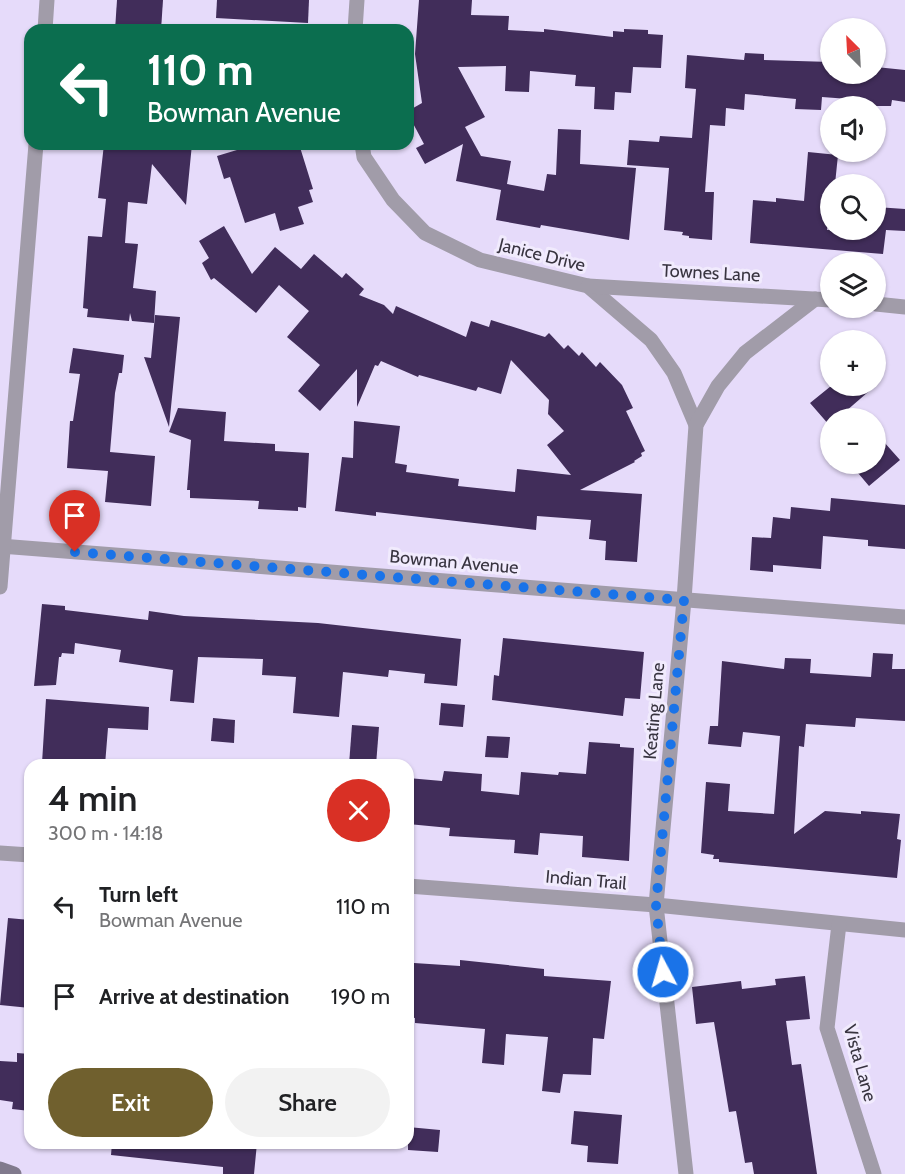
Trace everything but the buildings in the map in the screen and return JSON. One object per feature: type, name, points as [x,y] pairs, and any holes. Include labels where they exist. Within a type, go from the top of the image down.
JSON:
[{"type":"street","points":[[45,24],[47,0]]},
{"type":"street","points":[[355,24],[357,0]]},
{"type":"street","points":[[0,587],[35,150]]},
{"type":"street","name":"Janice Drive","points":[[363,150],[364,157],[393,200],[425,233],[480,260],[588,286],[651,340],[674,373],[696,425]]},
{"type":"street","name":"Townes Lane","points":[[588,286],[820,299]]},
{"type":"street","name":"Keating Lane","points":[[686,1174],[656,905],[684,600],[696,425],[718,386],[745,353],[815,299]]},
{"type":"street","points":[[886,305],[905,307]]},
{"type":"street","name":"Bowman Avenue","points":[[2,546],[905,617]]},
{"type":"street","points":[[0,853],[24,855]]},
{"type":"street","name":"Indian Trail","points":[[414,885],[656,905],[905,930]]},
{"type":"street","name":"Vista Lane","points":[[840,924],[827,1028],[874,1174]]},
{"type":"street","points":[[0,1169],[14,1174]]},
{"type":"route","points":[[75,552],[684,600],[656,905],[663,972]]}]
